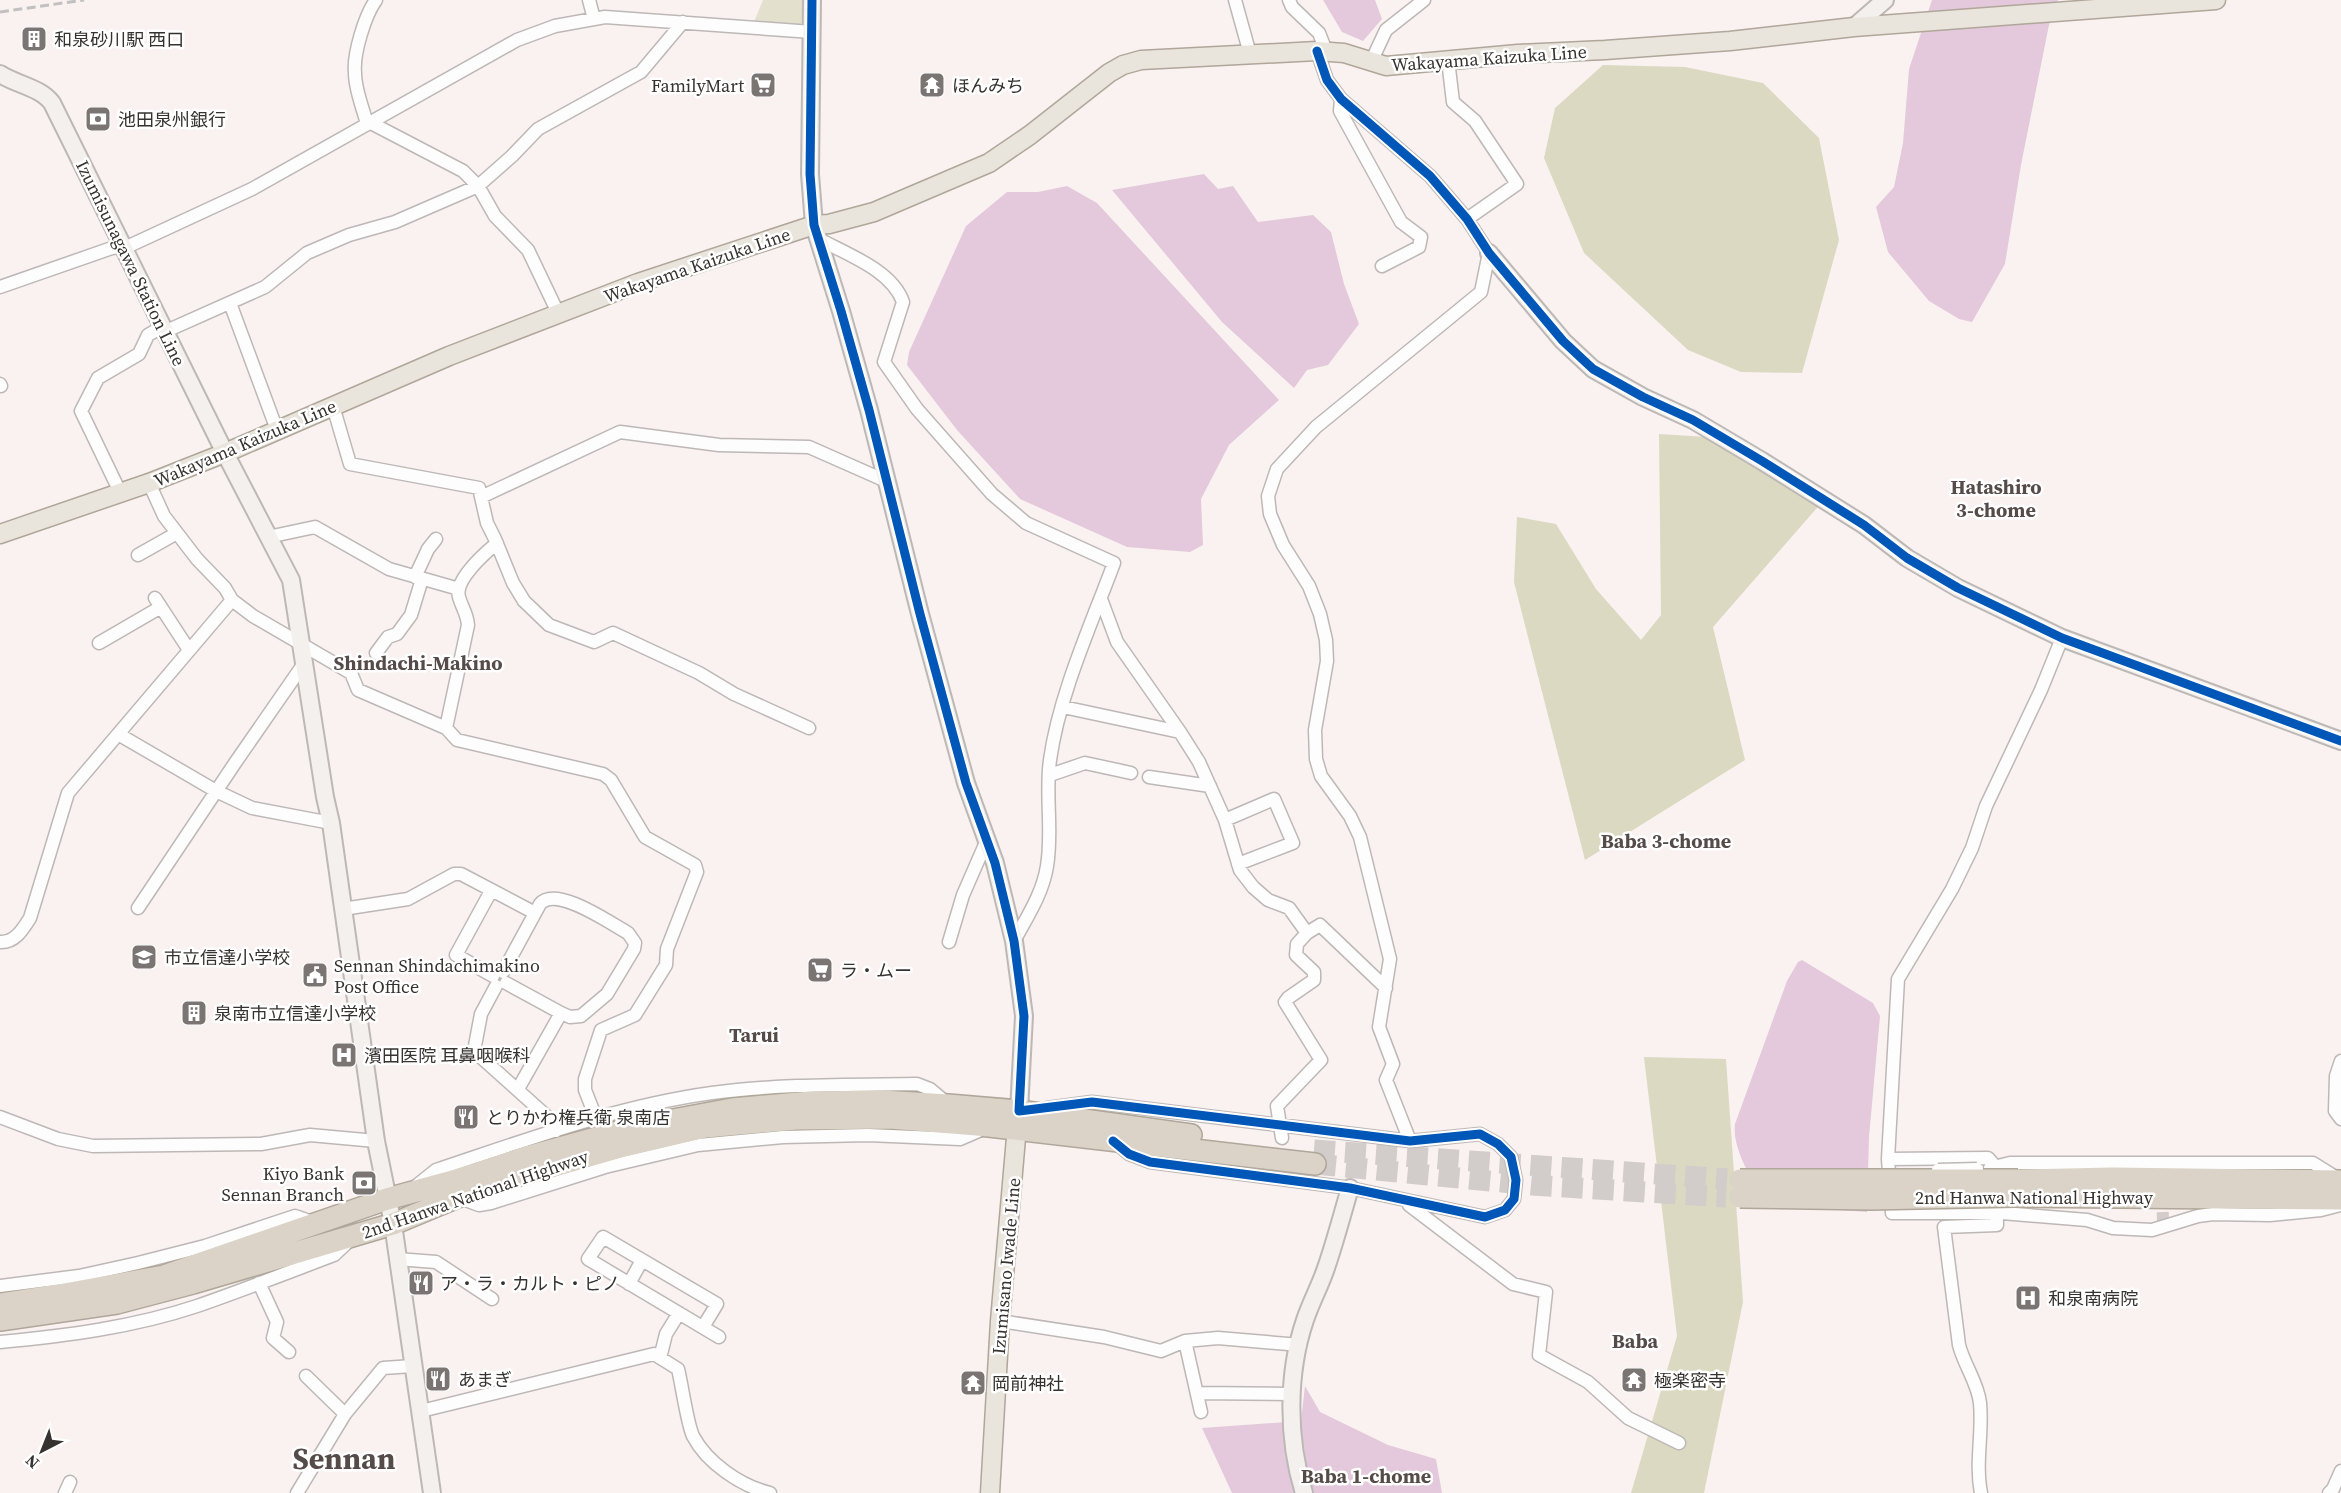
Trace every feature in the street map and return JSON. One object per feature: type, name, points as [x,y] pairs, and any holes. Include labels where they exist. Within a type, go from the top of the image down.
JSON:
[{"type":"highway","name":"2nd Hanwa National Highway","points":[[0,1304],[164,1276],[396,1196],[530,1156],[635,1127],[722,1111],[811,1102],[881,1101],[948,1104],[1018,1120],[1113,1141],[1315,1157],[1018,1120],[989,1126],[890,1118],[796,1119],[705,1127],[624,1146],[458,1197],[393,1224],[117,1303],[0,1320]]},
{"type":"highway","name":"2nd Hanwa National Highway","points":[[2341,1181],[2112,1178],[2017,1188],[1871,1199],[1791,1198],[1733,1188],[1776,1180],[2017,1188],[2341,1199]]},
{"type":"main road","name":"Wakayama Kaizuka Line","points":[[0,534],[149,483],[225,453],[449,356],[638,284],[816,232],[829,224],[874,212],[989,163],[1030,135],[1110,73],[1123,65],[1141,60],[1322,51],[1344,53],[1386,66],[1712,42],[1854,27],[2216,0]]},
{"type":"main road","name":"Izumisano Iwade Line","points":[[990,1493],[1000,1322],[1018,1120]]},
{"type":"street","points":[[376,0],[370,8],[357,51],[354,73],[369,124],[463,171],[478,186],[495,216],[528,250],[559,315]]},
{"type":"street","points":[[589,0],[594,19]]},
{"type":"street","points":[[812,0],[810,174],[816,232],[842,311],[966,783],[995,863],[1014,941],[1024,1016],[1018,1120],[1092,1102],[1281,1132],[1410,1142],[1480,1134],[1498,1144],[1511,1157],[1516,1180],[1514,1199],[1505,1210],[1485,1217],[1277,1173],[1150,1162],[1129,1154],[1113,1141]]},
{"type":"street","points":[[1235,0],[1250,54]]},
{"type":"street","points":[[1289,0],[1292,7],[1318,33],[1327,80],[1341,99],[1430,176],[1467,219],[1489,253],[1563,341],[1593,369],[1643,397],[1693,420],[1762,461],[1864,525],[1907,558],[1958,588],[2062,638],[2341,741]]},
{"type":"street","points":[[1371,62],[1386,30],[1424,0]]},
{"type":"street","points":[[1854,27],[1885,0]]},
{"type":"street","points":[[0,287],[112,248],[124,247],[252,189],[518,40],[555,26],[605,17],[812,32]]},
{"type":"street","points":[[120,492],[81,411],[98,378],[139,354],[148,335],[231,303],[265,287],[307,253],[349,236],[395,222],[478,186],[538,129],[641,72],[683,22]]},
{"type":"street","points":[[1448,60],[1453,102],[1475,121],[1517,184],[1467,219]]},
{"type":"street","name":"Izumisunagawa Station Line","points":[[0,74],[14,83],[46,96],[52,103],[163,330],[291,580],[331,823],[376,1141],[396,1196],[393,1224],[397,1259],[432,1493]]},
{"type":"street","points":[[1341,99],[1340,111],[1401,222],[1420,237],[1419,247],[1382,266]]},
{"type":"street","points":[[816,232],[879,272],[900,292],[903,302],[884,362],[917,409],[992,494],[1026,524],[1114,563],[1063,707],[1050,761],[1047,867],[1038,897],[1014,941]]},
{"type":"street","points":[[1410,1142],[1386,1080],[1393,1064],[1379,1028],[1390,959],[1360,837],[1350,816],[1322,776],[1316,759],[1315,730],[1326,661],[1326,640],[1320,614],[1309,586],[1283,544],[1270,514],[1268,496],[1277,470],[1316,426],[1481,292],[1489,253]]},
{"type":"street","points":[[231,303],[276,430]]},
{"type":"street","points":[[333,406],[350,464],[479,488],[487,523],[513,583],[524,601],[549,625],[594,642],[613,633],[699,672],[734,694],[809,728]]},
{"type":"street","points":[[482,497],[620,432],[719,445],[809,447],[886,481]]},
{"type":"street","points":[[149,483],[164,516],[197,559],[225,588],[232,600],[253,616],[351,673],[358,690],[446,728],[458,740],[603,774],[611,780],[645,837],[695,865],[697,872],[667,949],[666,965],[635,1016],[601,1030],[585,1079],[585,1090],[596,1118]]},
{"type":"street","points":[[268,537],[315,527],[388,568],[459,589]]},
{"type":"street","points":[[138,555],[177,533]]},
{"type":"street","points":[[376,652],[388,637],[397,634],[411,615],[418,578],[428,549],[436,539]]},
{"type":"street","points":[[446,728],[468,625],[467,613],[459,596],[459,589],[474,562],[497,543]]},
{"type":"street","points":[[1101,599],[1117,642],[1199,762],[1225,820],[1240,870],[1253,887],[1268,900],[1289,908],[1307,933]]},
{"type":"street","points":[[0,942],[12,940],[22,931],[30,918],[68,793],[232,600]]},
{"type":"street","points":[[99,643],[158,602],[189,650]]},
{"type":"street","points":[[2062,638],[2041,690],[1986,806],[1967,858],[1952,889],[1898,979],[1888,1159],[1892,1213],[1995,1213],[2087,1220],[2113,1228],[2152,1230],[2163,1224],[2213,1214],[2270,1215],[2321,1210],[2341,1205]]},
{"type":"street","points":[[138,908],[305,662]]},
{"type":"street","points":[[1063,707],[1180,732]]},
{"type":"street","points":[[118,734],[216,791],[252,808],[331,823]]},
{"type":"street","points":[[1050,775],[1085,763],[1131,773]]},
{"type":"street","points":[[1149,777],[1210,786]]},
{"type":"street","points":[[1225,820],[1274,799],[1293,843],[1238,864]]},
{"type":"street","points":[[949,942],[963,895],[987,840]]},
{"type":"street","points":[[343,909],[408,899],[454,874],[461,874],[535,913]]},
{"type":"street","points":[[491,891],[456,956],[499,979],[561,1014],[570,1017],[581,1016],[607,994],[634,949],[635,943],[628,933],[565,899],[558,897],[544,899],[535,913],[499,979],[481,1014],[474,1052],[551,1120],[555,1131]]},
{"type":"street","points":[[1281,1132],[1277,1106],[1321,1060],[1285,1002],[1314,980],[1314,972],[1296,955],[1298,944],[1307,933],[1320,925],[1386,988]]},
{"type":"street","points":[[518,1089],[561,1014]]},
{"type":"street","points":[[2341,1061],[2336,1076],[2335,1111],[2341,1119]]},
{"type":"street","points":[[396,1196],[436,1170],[555,1131],[596,1118],[711,1093],[824,1085],[917,1084],[930,1089],[948,1104]]},
{"type":"street","points":[[0,1117],[58,1139],[93,1146],[261,1144],[310,1135],[376,1141]]},
{"type":"street","points":[[1888,1159],[1988,1158],[1996,1167],[1996,1225],[1944,1227],[1959,1346],[1976,1386],[1980,1403],[1977,1474],[1981,1493]]},
{"type":"street","points":[[1776,1180],[1834,1171],[1977,1169],[2010,1163],[2161,1169],[2313,1163],[2341,1181]]},
{"type":"street","points":[[1304,1493],[1296,1469],[1291,1413],[1292,1394],[1305,1322],[1326,1268],[1350,1188]]},
{"type":"street","points":[[1791,1198],[1862,1207],[1972,1208],[1995,1213]]},
{"type":"street","points":[[1403,1201],[1513,1284],[1546,1292],[1539,1355],[1588,1382],[1628,1418],[1679,1443]]},
{"type":"street","points":[[0,1286],[79,1276],[138,1263],[205,1245],[295,1216],[315,1223]]},
{"type":"street","points":[[0,1342],[46,1338],[122,1325],[195,1306],[334,1256],[355,1235]]},
{"type":"street","points":[[703,1328],[717,1304],[603,1237],[588,1259],[629,1284],[679,1313],[703,1328],[719,1337]]},
{"type":"street","points":[[397,1259],[436,1262],[492,1299]]},
{"type":"street","points":[[629,1284],[642,1260]]},
{"type":"street","points":[[259,1283],[277,1322],[273,1338],[289,1352]]},
{"type":"street","points":[[660,1358],[666,1334],[679,1313]]},
{"type":"street","points":[[1000,1322],[1104,1337],[1161,1351],[1185,1341],[1218,1338],[1300,1345]]},
{"type":"street","points":[[1185,1341],[1202,1412]]},
{"type":"street","points":[[420,1411],[654,1354],[678,1369],[693,1436],[712,1461],[755,1491],[770,1493]]},
{"type":"street","points":[[297,1493],[345,1414],[382,1368],[413,1366]]},
{"type":"street","points":[[306,1376],[345,1414]]},
{"type":"street","points":[[1197,1393],[1292,1394]]},
{"type":"street","points":[[2329,1493],[2341,1471]]},
{"type":"shaded area","points":[[763,0],[804,0],[804,21],[798,26],[754,22]]},
{"type":"shaded area","points":[[1323,0],[1375,0],[1382,19],[1363,41],[1342,32]]},
{"type":"shaded area","points":[[1932,0],[2058,0],[2049,25],[2021,165],[2005,264],[1972,322],[1959,319],[1929,301],[1888,252],[1876,207],[1894,187],[1903,143],[1909,69]]},
{"type":"shaded area","points":[[1603,65],[1685,67],[1763,83],[1819,138],[1839,240],[1802,373],[1741,372],[1688,350],[1584,253],[1544,158],[1555,108]]},
{"type":"shaded area","points":[[1204,174],[1218,189],[1233,186],[1258,222],[1313,215],[1331,232],[1344,284],[1359,324],[1328,365],[1307,370],[1294,388],[1222,322],[1112,190]]},
{"type":"shaded area","points":[[1067,186],[1097,203],[1279,400],[1229,445],[1201,499],[1203,545],[1190,552],[1127,547],[1020,499],[957,430],[907,365],[909,352],[966,226],[1007,192],[1038,192]]},
{"type":"shaded area","points":[[1659,434],[1723,438],[1823,501],[1713,627],[1745,760],[1585,860],[1514,582],[1517,517],[1556,524],[1596,589],[1641,640],[1661,615]]},
{"type":"shaded area","points":[[1802,960],[1873,1003],[1880,1016],[1869,1137],[1867,1212],[1765,1204],[1744,1165],[1737,1144],[1735,1124],[1787,981],[1798,962]]},
{"type":"shaded area","points":[[1644,1057],[1726,1059],[1743,1302],[1704,1493],[1631,1493],[1677,1336]]},
{"type":"shaded area","points":[[1305,1386],[1320,1412],[1388,1445],[1436,1459],[1442,1493],[1232,1493],[1202,1428],[1301,1421]]},
{"type":"tunnel","points":[[1314,1150],[1727,1179]]},
{"type":"tunnel","points":[[1315,1164],[1532,1185],[1726,1197]]},
{"type":"tunnel","points":[[2162,1194],[2163,1221]]},
{"type":"railway","points":[[0,12],[84,0]]},
{"type":"cycle path","points":[[812,0],[810,174],[814,225],[869,410],[920,614],[966,783],[995,863],[1014,941],[1024,1016],[1019,1111],[1092,1102],[1410,1141],[1480,1134],[1498,1144],[1511,1157],[1516,1180],[1514,1199],[1505,1210],[1485,1217],[1350,1188],[1150,1162],[1129,1154],[1113,1141]]},
{"type":"cycle path","points":[[1317,51],[1327,80],[1341,99],[1430,176],[1467,219],[1489,253],[1563,341],[1593,369],[1643,397],[1693,420],[1762,461],[1864,525],[1907,558],[1958,588],[2062,638],[2341,741]]},
{"type":"place","name":"和泉砂川駅 西口","points":[[34,39]]},
{"type":"place","name":"FamilyMart","points":[[763,85]]},
{"type":"place","name":"ほんみち","points":[[932,85]]},
{"type":"place","name":"池田泉州銀行","points":[[98,119]]},
{"type":"place","name":"市立信達小学校","points":[[144,957]]},
{"type":"place","name":"ラ・ムー","points":[[820,970]]},
{"type":"place","name":"Sennan Shindachimakino Post Office","points":[[315,975]]},
{"type":"place","name":"泉南市立信達小学校","points":[[194,1013]]},
{"type":"place","name":"濱田医院 耳鼻咽喉科","points":[[344,1055]]},
{"type":"place","name":"とりかわ権兵衛 泉南店","points":[[466,1117]]},
{"type":"place","name":"Kiyo Bank Sennan Branch","points":[[364,1183]]},
{"type":"place","name":"ア・ラ・カルト・ピノ","points":[[421,1283]]},
{"type":"place","name":"和泉南病院","points":[[2028,1298]]},
{"type":"place","name":"あまぎ","points":[[438,1379]]},
{"type":"place","name":"極楽密寺","points":[[1634,1380]]},
{"type":"place","name":"岡前神社","points":[[973,1383]]},
{"type":"district","name":"Hatashiro 3-chome","points":[[1996,498]]},
{"type":"district","name":"Shindachi-Makino","points":[[418,663]]},
{"type":"district","name":"Baba 3-chome","points":[[1666,841]]},
{"type":"district","name":"Tarui","points":[[754,1035]]},
{"type":"district","name":"Baba","points":[[1635,1341]]},
{"type":"district","name":"Sennan","points":[[344,1458]]},
{"type":"district","name":"Baba 1-chome","points":[[1366,1476]]}]
